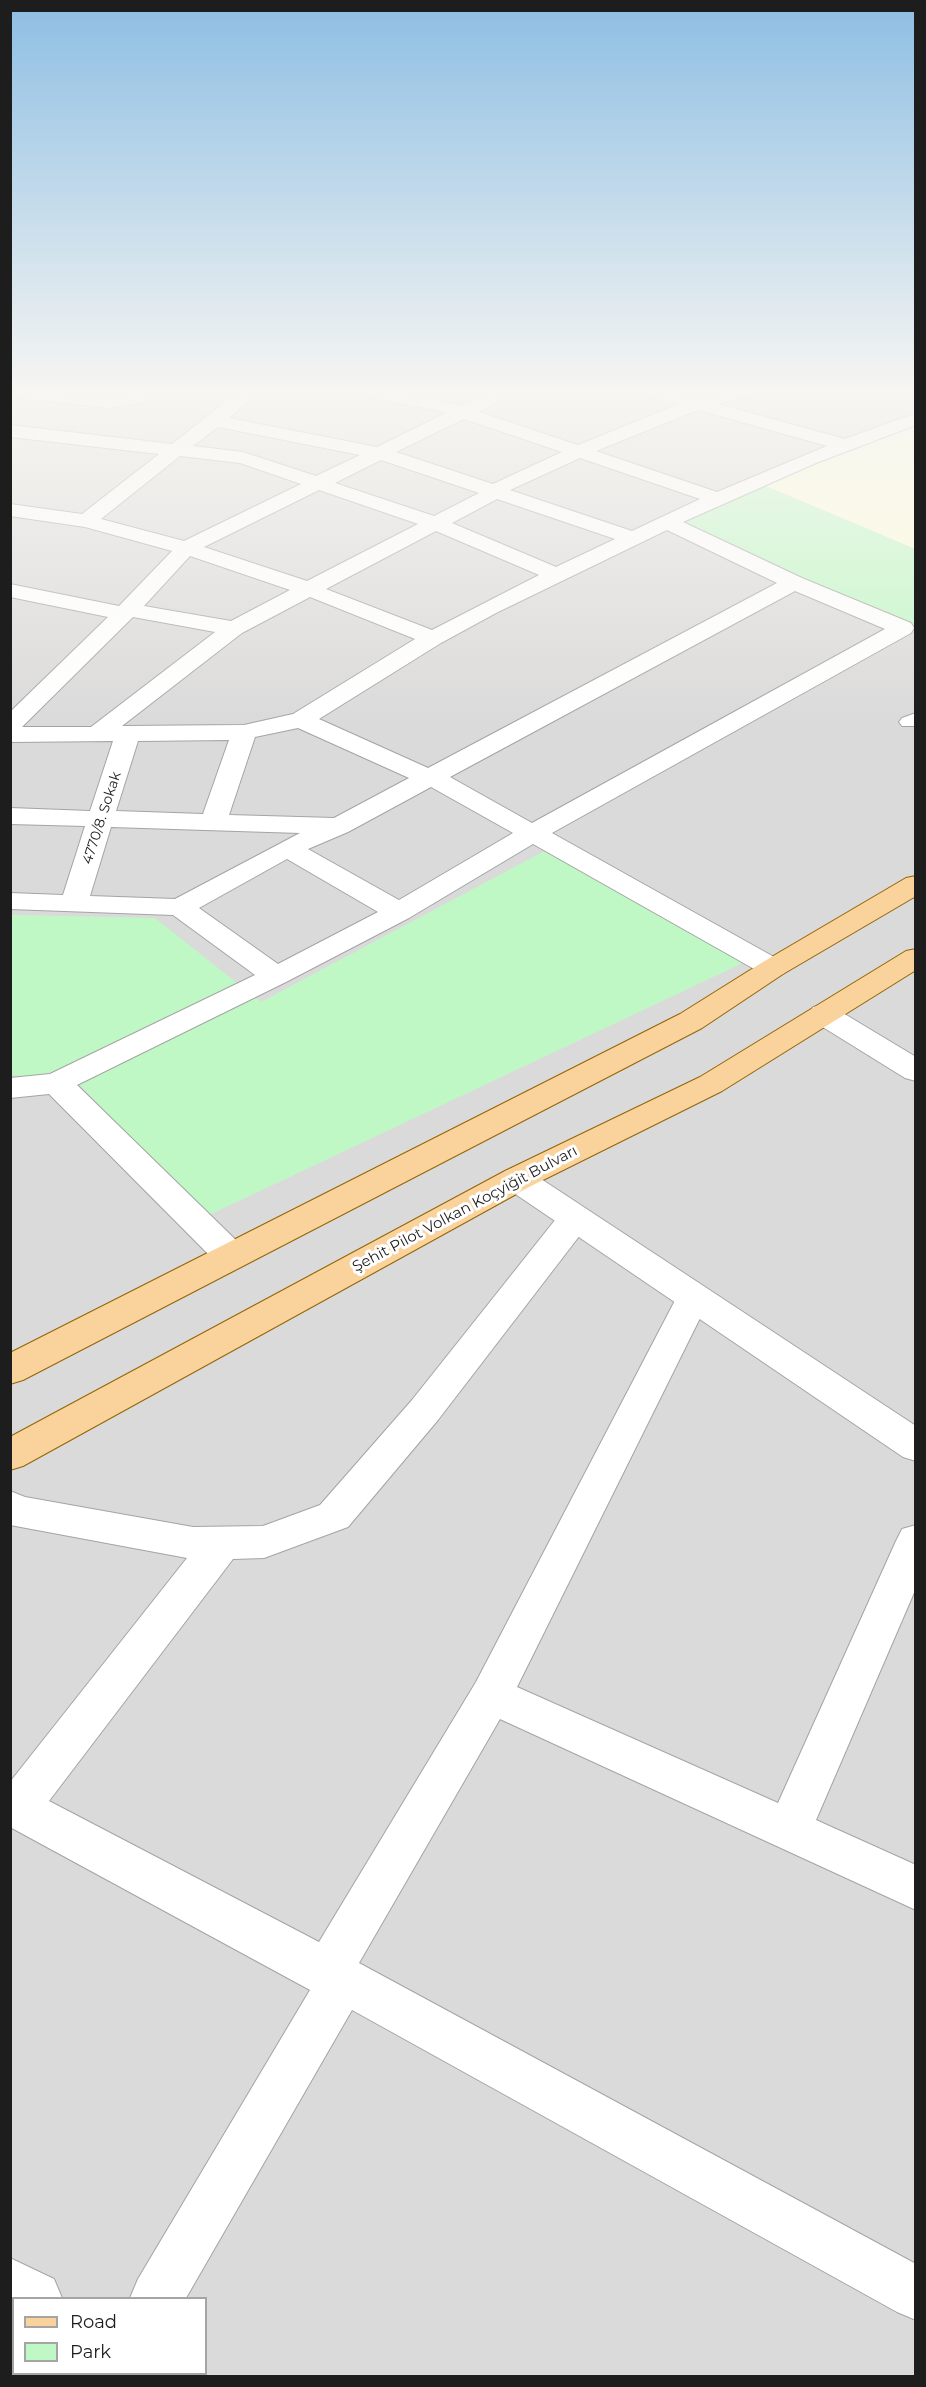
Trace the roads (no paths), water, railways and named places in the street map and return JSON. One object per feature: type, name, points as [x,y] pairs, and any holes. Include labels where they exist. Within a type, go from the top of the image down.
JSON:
[{"type":"main road","points":[[12,1367],[691,1021],[773,968],[915,884]]},
{"type":"main road","name":"Şehit Pilot Volkan Koçyiğit Bulvarı","points":[[10,1455],[517,1179],[711,1084],[915,957]]},
{"type":"street","points":[[86,521],[109,502]]},
{"type":"street","points":[[10,726],[124,614],[186,548],[277,502]]},
{"type":"street","points":[[375,502],[434,523],[556,575]]},
{"type":"street","points":[[99,732],[234,628],[475,502]]},
{"type":"street","points":[[527,502],[636,539]]},
{"type":"street","points":[[10,735],[99,732],[244,732],[301,720],[433,638],[556,575],[715,502]]},
{"type":"street","points":[[10,510],[86,521],[186,548],[308,589],[433,638]]},
{"type":"street","points":[[668,522],[794,583],[909,630]]},
{"type":"street","points":[[10,902],[180,907],[287,848],[339,826],[794,583]]},
{"type":"street","points":[[10,590],[124,614]]},
{"type":"street","points":[[124,614],[129,610],[234,628]]},
{"type":"street","points":[[10,1088],[56,1083],[276,976],[399,912],[533,833],[909,630]]},
{"type":"street","points":[[301,720],[422,776],[430,776],[773,968]]},
{"type":"street","points":[[214,821],[244,732]]},
{"type":"street","name":"4770/8. Sokak","points":[[74,903],[103,818],[128,733]]},
{"type":"street","points":[[10,816],[339,826]]},
{"type":"street","points":[[287,848],[399,912]]},
{"type":"street","points":[[180,907],[276,976]]},
{"type":"street","points":[[824,1014],[915,1071]]},
{"type":"street","points":[[56,1083],[231,1256]]},
{"type":"street","points":[[517,1179],[915,1446]]},
{"type":"street","points":[[10,1507],[15,1511],[193,1543],[264,1542],[334,1516],[425,1410],[575,1218]]},
{"type":"street","points":[[159,2297],[491,1695],[693,1298]]},
{"type":"street","points":[[789,1830],[915,1541]]},
{"type":"street","points":[[223,1542],[14,1806],[443,2032],[915,2293]]},
{"type":"street","points":[[491,1695],[915,1888]]},
{"type":"street","points":[[10,2284],[33,2297]]}]
